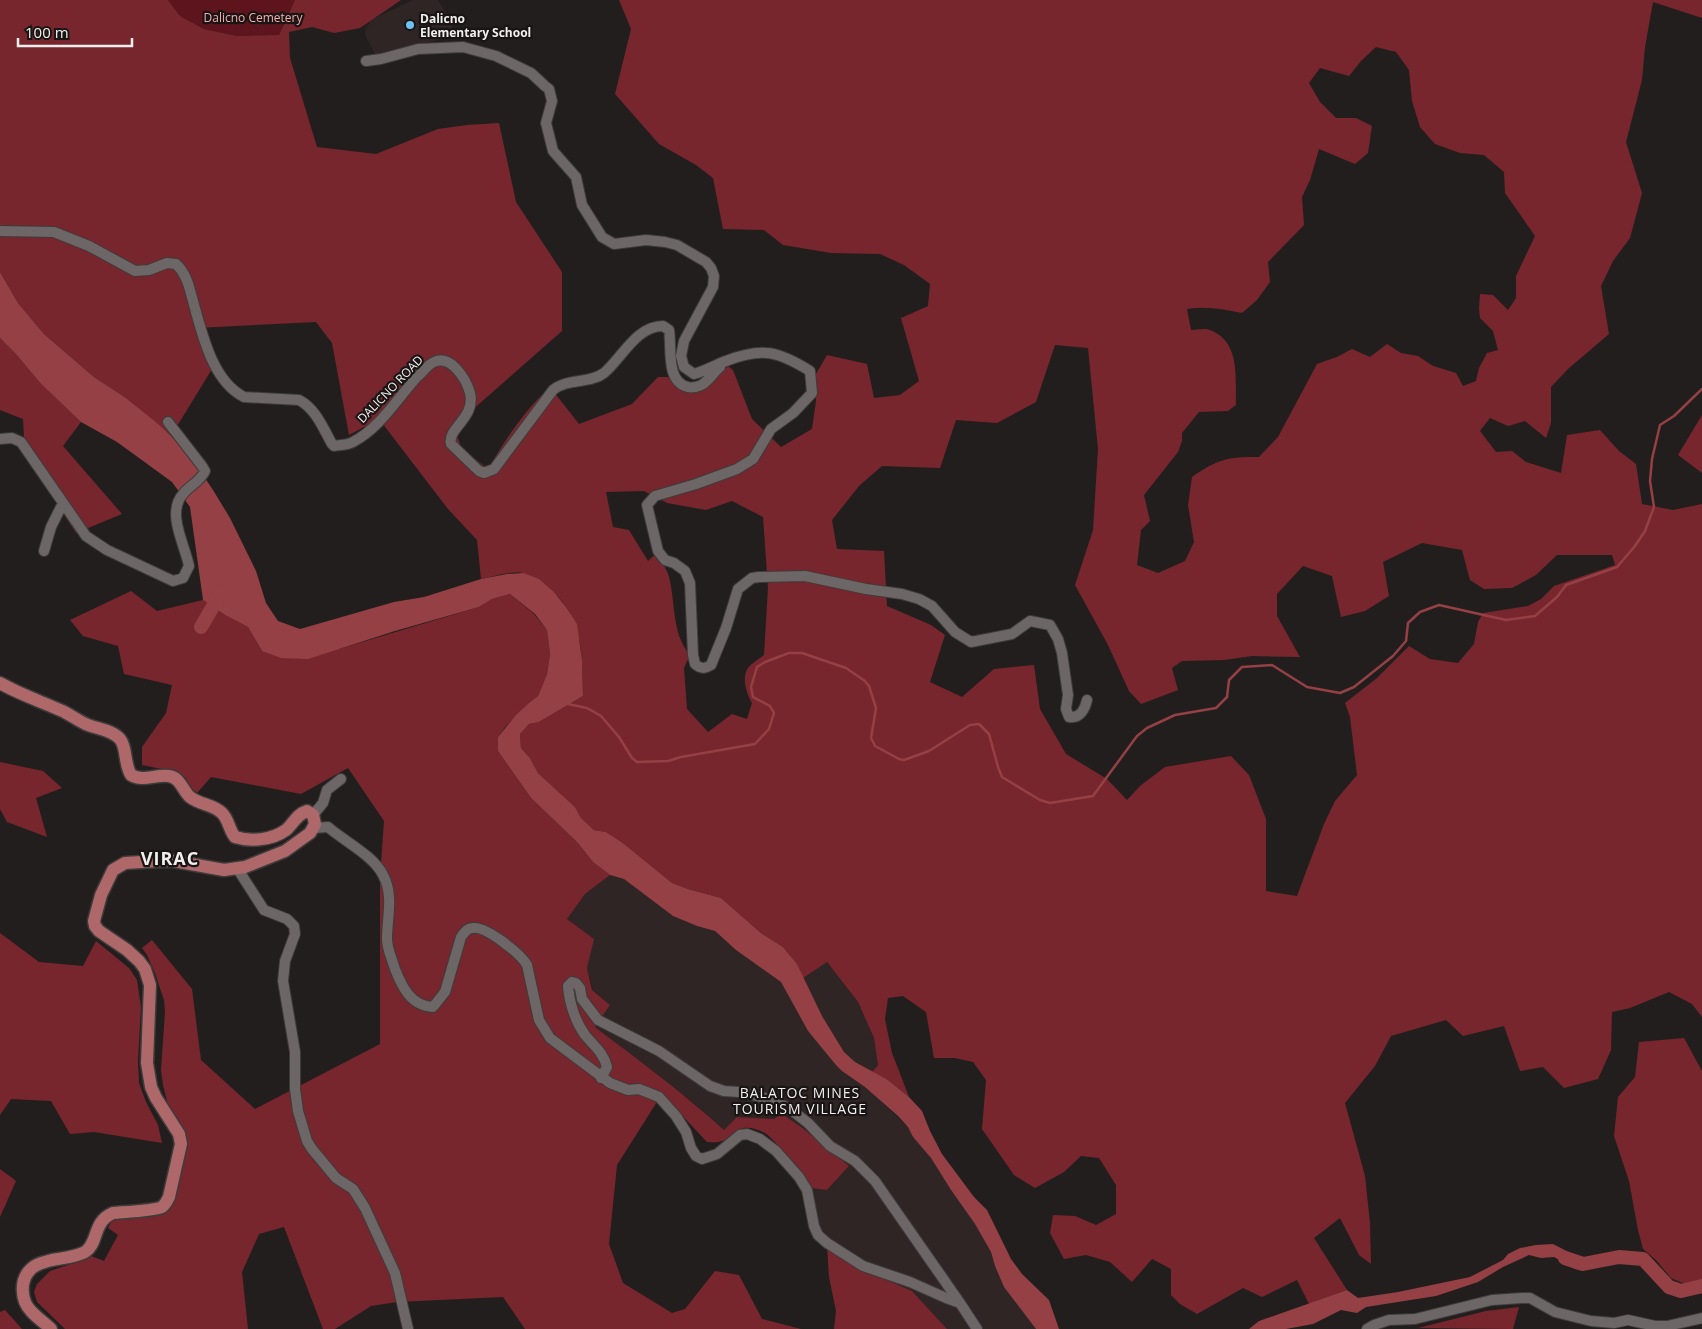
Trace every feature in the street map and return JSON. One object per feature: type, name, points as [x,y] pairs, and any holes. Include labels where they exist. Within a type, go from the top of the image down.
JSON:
[{"type":"main road","points":[[0,682],[86,724],[112,733],[123,743],[126,765],[131,775],[140,779],[163,775],[175,778],[182,790],[193,800],[220,811],[225,816],[235,836],[259,840],[274,836],[286,830],[303,812],[307,811],[314,822],[310,833],[285,852],[258,863],[237,868],[224,870],[174,861],[125,863],[113,870],[100,895],[94,921],[95,926],[139,961],[148,976],[150,985],[147,1063],[151,1087],[179,1134],[181,1144],[166,1203],[155,1209],[108,1215],[102,1219],[86,1251],[37,1265],[27,1274],[23,1282],[23,1292],[28,1306],[51,1329]]},
{"type":"street","points":[[366,61],[418,49],[463,47],[496,56],[531,72],[549,89],[552,98],[552,105],[546,122],[553,151],[576,177],[582,206],[602,237],[614,244],[646,240],[677,245],[706,262],[711,268],[714,276],[713,287],[684,341],[682,356],[684,367],[694,374],[748,353],[770,352],[786,357],[810,371],[812,394],[793,413],[771,430],[753,459],[737,469],[655,496],[647,505],[658,550],[666,560],[685,571],[690,583],[695,664],[700,668],[706,668],[711,665],[726,628],[738,589],[749,580],[758,577],[805,576],[866,589],[902,594],[919,599],[932,606],[955,632],[971,642],[1012,634],[1030,621],[1050,625],[1058,639],[1062,654],[1067,690],[1066,709],[1069,718],[1077,716],[1083,710],[1087,700]]},
{"type":"street","name":"DALICNO ROAD","points":[[0,231],[54,232],[89,246],[135,271],[149,270],[167,264],[176,264],[184,271],[205,342],[227,384],[244,397],[298,400],[304,403],[311,409],[334,446],[352,443],[361,437],[380,420],[428,366],[441,359],[446,360],[453,365],[468,386],[471,401],[468,414],[453,434],[450,440],[451,444],[479,471],[484,473],[494,469],[553,390],[559,385],[602,375],[626,347],[650,328],[663,326],[669,330],[671,366],[678,382],[683,385],[693,387],[704,384],[726,361]]},
{"type":"street","points":[[0,439],[12,438],[21,442],[86,536],[173,582],[183,578],[189,566],[176,512],[177,503],[182,494],[203,476],[205,471],[168,422]]},
{"type":"street","points":[[44,551],[51,527],[64,503]]},
{"type":"street","points":[[341,779],[327,790],[314,822],[328,827],[376,864],[384,875],[390,897],[388,948],[401,985],[416,1003],[425,1007],[432,1007],[440,1000],[445,992],[461,937],[466,930],[480,928],[523,958],[527,965],[539,1020],[550,1038],[610,1083],[628,1090],[644,1091],[659,1098],[676,1116],[686,1132],[691,1148],[696,1156],[702,1159],[717,1154],[740,1135],[747,1134],[760,1139],[776,1151],[799,1176],[807,1190],[814,1226],[818,1235],[827,1243],[863,1266],[910,1282],[960,1303]]},
{"type":"street","points":[[237,868],[264,910],[287,919],[294,926],[295,934],[282,981],[295,1052],[295,1089],[298,1111],[307,1141],[312,1149],[336,1178],[353,1190],[365,1208],[395,1273],[408,1329]]},
{"type":"street","points":[[601,1078],[607,1067],[606,1061],[578,1023],[569,996],[568,986],[572,982],[576,983],[580,988],[582,999],[598,1020],[659,1050],[710,1086],[724,1091],[752,1095],[789,1108],[808,1123],[830,1146],[860,1166],[875,1180],[977,1329]]},
{"type":"street","points":[[1368,1329],[1374,1324],[1389,1320],[1415,1319],[1492,1300],[1522,1298],[1530,1298],[1555,1312],[1614,1323],[1628,1320],[1655,1326],[1667,1326],[1702,1318]]},
{"type":"shaded area","points":[[0,0],[168,0],[180,16],[204,29],[237,36],[279,35],[295,0],[401,0],[360,28],[334,33],[312,27],[289,32],[290,58],[317,147],[376,154],[438,129],[499,123],[516,202],[562,272],[562,331],[470,412],[457,436],[462,449],[484,466],[491,464],[518,424],[550,387],[579,424],[632,404],[658,377],[668,377],[685,391],[700,391],[714,381],[728,366],[733,370],[752,419],[781,447],[812,429],[816,401],[816,374],[827,355],[867,364],[874,398],[900,395],[919,381],[901,318],[928,306],[930,284],[904,265],[880,254],[831,253],[783,245],[764,230],[723,229],[713,178],[696,165],[659,144],[615,94],[631,29],[619,0],[1702,0],[1702,18],[1653,2],[1645,47],[1642,80],[1626,142],[1642,193],[1630,238],[1613,261],[1601,286],[1609,334],[1568,369],[1551,387],[1551,423],[1546,438],[1525,421],[1508,426],[1490,418],[1480,431],[1496,452],[1512,451],[1526,462],[1561,473],[1567,435],[1600,430],[1619,451],[1636,464],[1642,504],[1673,510],[1702,504],[1702,1017],[1692,1004],[1669,992],[1630,1008],[1612,1012],[1611,1050],[1598,1079],[1564,1088],[1543,1067],[1520,1071],[1504,1026],[1463,1036],[1446,1020],[1391,1036],[1375,1066],[1345,1103],[1365,1176],[1370,1223],[1371,1264],[1359,1255],[1340,1218],[1314,1238],[1347,1290],[1309,1304],[1297,1280],[1262,1297],[1243,1288],[1197,1314],[1180,1304],[1171,1295],[1171,1269],[1152,1259],[1132,1282],[1110,1262],[1086,1255],[1064,1259],[1050,1233],[1053,1215],[1075,1216],[1096,1225],[1116,1214],[1116,1185],[1099,1158],[1081,1156],[1064,1172],[1035,1188],[1014,1175],[982,1129],[986,1080],[973,1062],[955,1058],[934,1058],[926,1012],[903,996],[888,998],[885,1019],[892,1053],[909,1097],[888,1080],[872,1072],[878,1065],[874,1038],[858,1002],[827,962],[803,978],[797,964],[783,947],[761,933],[721,898],[672,883],[623,843],[606,832],[594,830],[581,818],[575,807],[538,773],[530,758],[521,748],[520,734],[529,724],[539,722],[583,696],[581,650],[574,623],[568,610],[547,586],[530,575],[513,573],[481,579],[477,540],[448,509],[379,419],[349,435],[332,343],[316,322],[196,328],[212,369],[171,436],[126,398],[94,377],[44,334],[18,303],[0,272]],"holes":[[[1376,47],[1396,52],[1409,70],[1412,101],[1420,127],[1435,144],[1460,153],[1484,155],[1504,172],[1505,193],[1535,236],[1516,276],[1516,298],[1508,310],[1493,295],[1480,294],[1480,318],[1493,331],[1498,350],[1487,353],[1479,368],[1476,381],[1463,386],[1456,373],[1433,366],[1418,356],[1401,353],[1387,344],[1370,357],[1352,349],[1317,364],[1278,437],[1259,457],[1223,460],[1192,477],[1188,505],[1194,542],[1185,561],[1158,573],[1137,565],[1141,530],[1150,521],[1144,495],[1178,452],[1182,441],[1182,433],[1199,412],[1228,411],[1236,405],[1236,373],[1232,352],[1227,343],[1210,330],[1191,330],[1187,309],[1214,308],[1242,313],[1257,300],[1270,282],[1268,262],[1304,225],[1302,197],[1310,180],[1319,149],[1355,164],[1368,153],[1372,126],[1356,118],[1336,118],[1320,102],[1309,83],[1320,68],[1349,76]],[[1055,345],[1088,348],[1098,449],[1093,530],[1075,585],[1108,645],[1129,691],[1141,704],[1178,690],[1172,668],[1182,661],[1224,660],[1252,656],[1300,657],[1277,616],[1277,594],[1303,566],[1332,576],[1341,617],[1365,611],[1389,596],[1383,562],[1422,543],[1462,550],[1470,580],[1484,589],[1512,588],[1536,575],[1557,555],[1612,555],[1615,565],[1554,586],[1541,599],[1528,606],[1483,613],[1478,622],[1474,644],[1458,663],[1430,659],[1409,646],[1377,678],[1345,703],[1350,717],[1357,775],[1335,801],[1324,824],[1297,896],[1266,891],[1266,819],[1249,775],[1231,756],[1165,767],[1140,786],[1127,800],[1107,779],[1066,754],[1040,709],[1034,665],[994,669],[962,697],[930,682],[945,635],[931,625],[887,606],[884,551],[837,549],[832,520],[859,486],[882,466],[940,468],[956,420],[997,423],[1036,402]],[[644,491],[667,503],[706,510],[732,501],[763,517],[768,588],[764,655],[750,666],[746,672],[746,686],[752,703],[747,719],[732,714],[708,732],[687,709],[684,668],[690,655],[684,646],[677,627],[668,574],[657,553],[648,561],[629,530],[613,527],[606,492]]]},
{"type":"shaded area","name":"Dalicno Elementary School","points":[[413,0],[438,0],[454,30],[452,36],[376,56],[366,37],[365,31],[371,20]]},
{"type":"shaded area","points":[[0,272],[18,303],[44,334],[94,377],[126,398],[158,424],[193,460],[230,518],[256,571],[266,603],[278,621],[300,629],[394,602],[424,597],[481,579],[507,574],[524,573],[539,579],[554,592],[577,624],[582,660],[583,696],[539,722],[529,724],[520,734],[521,748],[530,758],[538,773],[575,807],[581,818],[594,830],[606,832],[623,843],[672,883],[721,898],[761,933],[783,947],[797,964],[822,1016],[844,1052],[855,1062],[888,1080],[909,1097],[922,1111],[942,1154],[974,1197],[987,1210],[1011,1259],[1022,1274],[1049,1300],[1059,1329],[1036,1329],[1004,1287],[991,1252],[975,1224],[931,1158],[898,1116],[836,1065],[808,1031],[781,982],[736,950],[715,931],[673,916],[624,879],[610,875],[593,862],[577,842],[531,798],[498,751],[498,737],[516,715],[538,696],[547,674],[550,654],[547,630],[535,614],[510,594],[492,599],[479,607],[308,659],[281,658],[262,651],[248,627],[225,615],[203,600],[190,507],[172,482],[117,442],[81,422],[41,384],[0,338]]},
{"type":"shaded area","points":[[0,338],[41,384],[81,422],[63,446],[122,514],[76,533],[25,455],[23,419],[0,410]]},
{"type":"shaded area","points":[[1702,415],[1702,473],[1678,455]]},
{"type":"shaded area","points":[[131,591],[157,611],[203,600],[225,615],[248,627],[262,651],[339,649],[479,607],[492,599],[510,594],[534,614],[547,630],[550,654],[547,674],[538,696],[506,726],[498,737],[498,751],[531,798],[577,842],[593,862],[610,875],[585,894],[567,919],[594,939],[587,968],[592,990],[610,1005],[595,1027],[677,1090],[724,1130],[737,1117],[774,1119],[782,1114],[804,1129],[849,1166],[827,1190],[812,1188],[781,1149],[764,1133],[752,1128],[744,1128],[723,1141],[707,1142],[662,1094],[617,1165],[609,1244],[623,1283],[672,1313],[685,1309],[715,1271],[739,1275],[762,1319],[801,1329],[525,1329],[503,1297],[397,1302],[371,1306],[335,1329],[323,1329],[284,1227],[259,1234],[242,1272],[248,1329],[65,1329],[37,1302],[34,1292],[37,1284],[50,1271],[91,1256],[104,1261],[118,1235],[108,1228],[113,1219],[129,1216],[157,1215],[169,1209],[176,1197],[187,1143],[185,1132],[168,1105],[163,1085],[161,1070],[165,1012],[164,1000],[155,973],[142,948],[152,940],[192,989],[201,1060],[255,1109],[380,1044],[380,878],[384,821],[348,768],[301,794],[211,777],[197,793],[189,786],[186,778],[180,774],[142,765],[142,747],[166,713],[172,685],[124,674],[118,646],[83,636],[70,620]]},
{"type":"shaded area","points":[[0,762],[43,771],[62,788],[36,798],[47,837],[7,822],[0,809]]},
{"type":"shaded area","points":[[610,875],[624,879],[673,916],[715,931],[736,950],[781,982],[808,1031],[908,1127],[913,1137],[931,1158],[975,1224],[991,1252],[1004,1287],[1036,1329],[947,1329],[912,1291],[857,1267],[828,1239],[819,1227],[813,1203],[812,1188],[828,1190],[849,1166],[804,1129],[782,1114],[774,1119],[738,1117],[724,1130],[650,1068],[595,1027],[610,1005],[593,990],[587,968],[593,939],[567,919],[585,894]]},
{"type":"shaded area","points":[[0,933],[39,962],[83,966],[96,941],[129,968],[137,980],[141,1007],[138,1061],[139,1083],[158,1125],[162,1143],[94,1132],[70,1134],[51,1101],[11,1099],[0,1115]]},
{"type":"shaded area","points":[[826,961],[858,1002],[874,1038],[878,1065],[872,1072],[855,1062],[844,1052],[822,1017],[803,978]]},
{"type":"shaded area","points":[[1684,1038],[1702,1071],[1702,1281],[1685,1284],[1671,1278],[1656,1260],[1643,1249],[1629,1181],[1614,1136],[1618,1097],[1635,1077],[1639,1042]]},
{"type":"shaded area","points":[[0,1169],[16,1181],[0,1217]]},
{"type":"shaded area","points":[[1553,1244],[1580,1258],[1586,1270],[1575,1269],[1554,1257],[1541,1258],[1529,1255],[1503,1267],[1478,1282],[1436,1296],[1366,1307],[1357,1313],[1341,1310],[1313,1324],[1286,1329],[1249,1329],[1259,1321],[1347,1290],[1358,1298],[1470,1277],[1503,1260],[1508,1254],[1520,1248]]},
{"type":"shaded area","points":[[827,1246],[857,1267],[912,1291],[947,1329],[834,1329],[836,1311],[829,1277]]},
{"type":"shaded area","points":[[1519,1307],[1513,1329],[1418,1328],[1486,1311]]},
{"type":"shaded area","points":[[5,1310],[22,1329],[0,1329],[0,1312]]},
{"type":"green space","name":"Dalicno Cemetery","points":[[168,0],[295,0],[279,35],[237,36],[204,29],[180,16]]},
{"type":"waterway","points":[[568,704],[587,708],[601,716],[637,762],[668,761],[755,744],[769,729],[774,713],[770,706],[753,697],[751,687],[757,667],[789,653],[802,653],[846,668],[865,681],[869,686],[876,708],[871,738],[875,746],[899,759],[904,760],[929,751],[970,725],[979,724],[989,734],[1002,777],[1040,800],[1050,803],[1093,796],[1137,736],[1147,728],[1175,715],[1216,708],[1227,697],[1229,680],[1242,667],[1272,665],[1307,687],[1340,693],[1354,687],[1393,656],[1406,641],[1408,623],[1420,612],[1439,605],[1506,620],[1535,616],[1557,597],[1566,585],[1617,567],[1645,531],[1654,507],[1650,481],[1652,459],[1660,425],[1674,416],[1702,389]]},
{"type":"waterway","points":[[201,627],[222,591]]},
{"type":"waterway","points":[[1565,1258],[1583,1264],[1619,1257],[1643,1259],[1669,1287],[1681,1291],[1702,1286]]},
{"type":"place","name":"Dalicno Elementary School","points":[[410,25]]},
{"type":"district","name":"VIRAC","points":[[170,858]]},
{"type":"district","name":"BALATOC MINES TOURISM VILLAGE","points":[[800,1100]]}]
